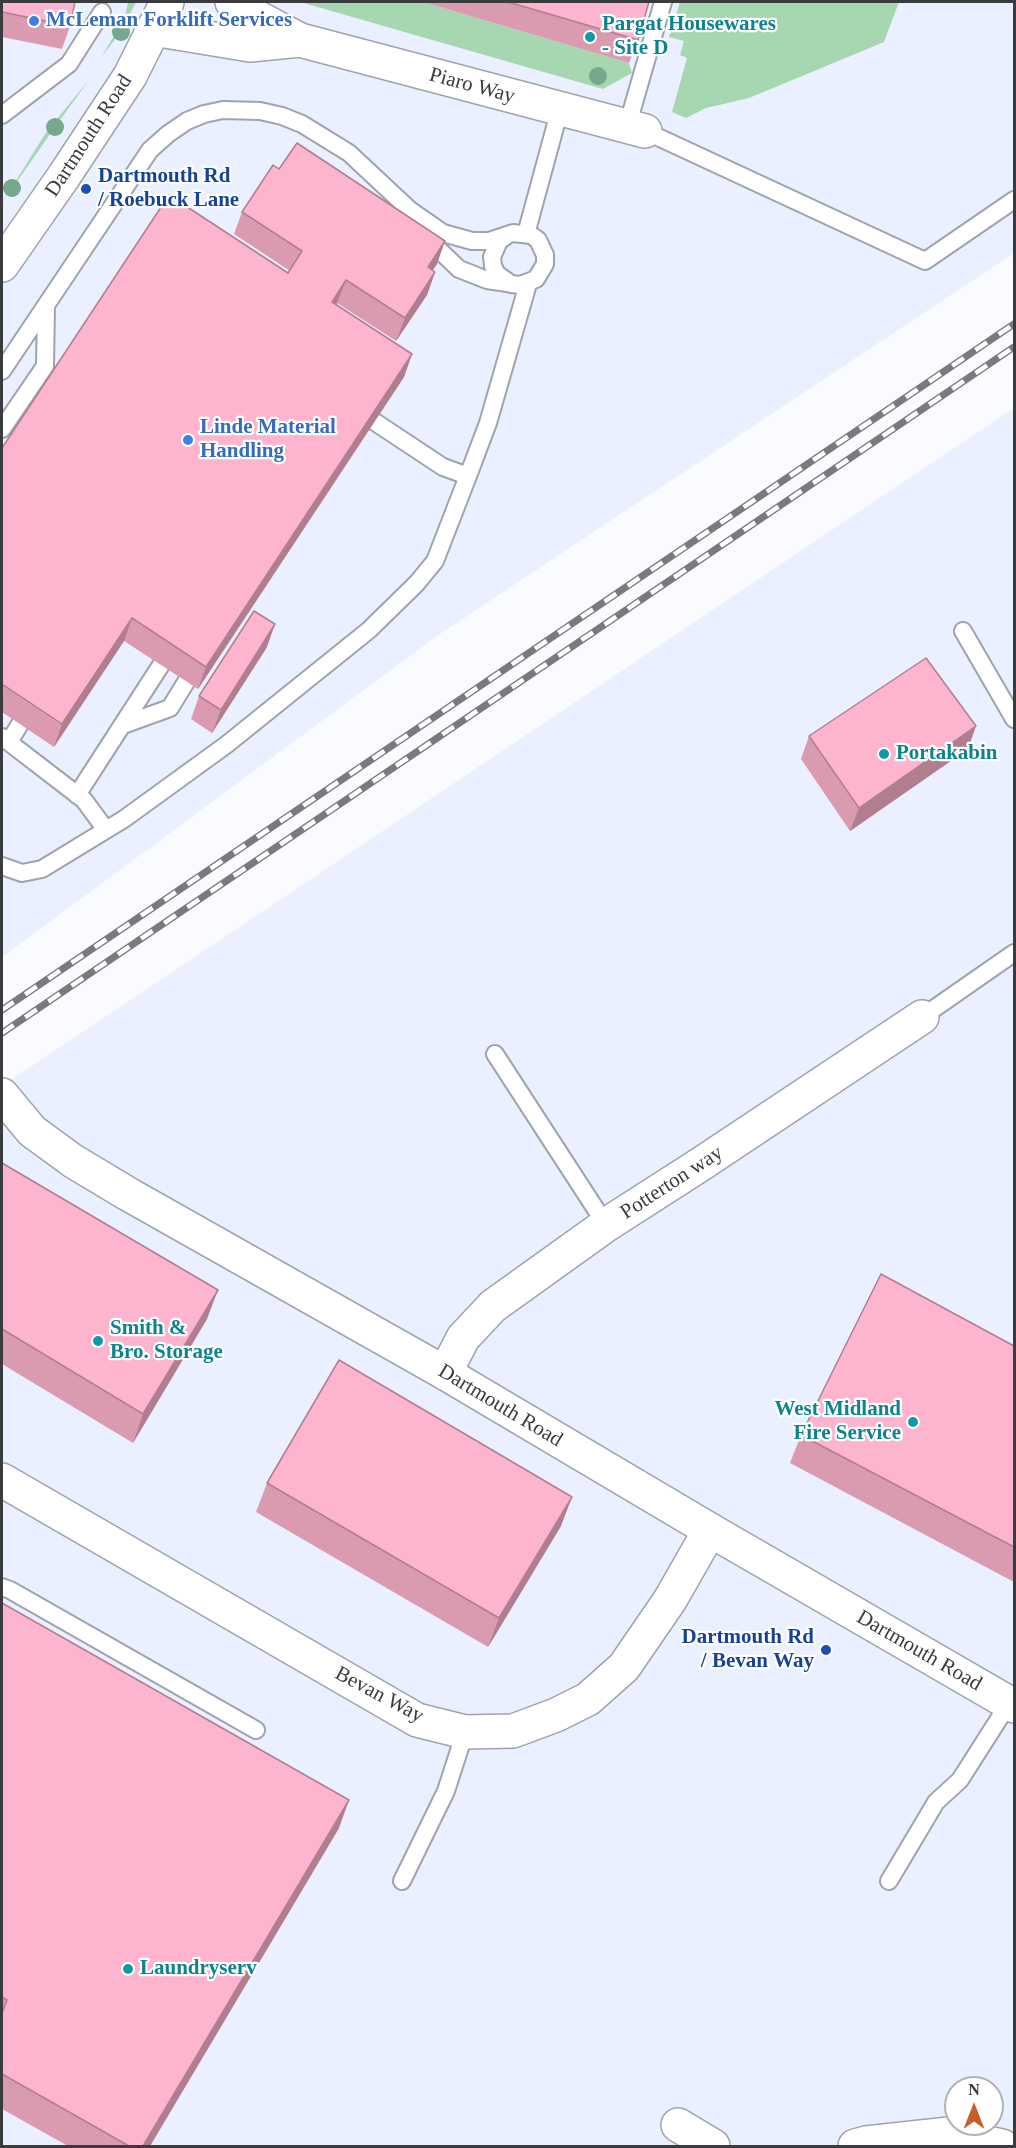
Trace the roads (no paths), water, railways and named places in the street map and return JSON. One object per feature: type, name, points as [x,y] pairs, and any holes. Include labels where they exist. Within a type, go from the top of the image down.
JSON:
[{"type":"street","name":"Piaro Way","points":[[232,2],[300,40],[636,129]]},
{"type":"street","name":"Piaro Way","points":[[160,15],[250,45],[300,40]]},
{"type":"street","name":"Dartmouth Road","points":[[3,259],[64,176],[130,76],[160,15]]},
{"type":"street","name":"Potterton way","points":[[445,1373],[463,1338],[493,1306],[606,1225],[922,1017]]},
{"type":"street","name":"Dartmouth Road","points":[[2,1095],[32,1131],[73,1161],[445,1373],[710,1530],[1013,1702]]},
{"type":"street","name":"Bevan Way","points":[[2,1480],[417,1720],[465,1732],[513,1731],[556,1715],[588,1699],[624,1667],[670,1600],[710,1530]]},
{"type":"street","points":[[678,2125],[712,2146]]},
{"type":"street","points":[[855,2146],[949,2134],[1002,2146]]},
{"type":"lane","points":[[663,2],[636,129],[925,261],[1014,200]]},
{"type":"lane","points":[[2,115],[69,64],[102,12]]},
{"type":"lane","points":[[526,234],[560,109]]},
{"type":"lane","points":[[2,371],[150,150],[187,121],[204,114],[223,110],[260,111],[302,124],[349,153],[410,210],[443,232],[472,241],[489,241],[513,232],[526,234],[538,240],[545,255],[542,272],[528,284],[520,285],[487,280],[459,269],[438,249],[410,210]]},
{"type":"lane","points":[[506,236],[494,249],[493,266],[497,274],[511,284]]},
{"type":"lane","points":[[2,866],[22,873],[42,869],[106,830],[226,746],[369,630],[417,583],[435,561],[466,483],[488,423],[528,284]]},
{"type":"lane","points":[[2,429],[45,366],[46,304]]},
{"type":"lane","points":[[375,422],[466,483]]},
{"type":"lane","points":[[963,631],[1014,719]]},
{"type":"lane","points":[[77,795],[161,665]]},
{"type":"lane","points":[[123,725],[170,708],[186,682]]},
{"type":"lane","points":[[20,724],[5,740],[84,800],[106,830]]},
{"type":"lane","points":[[922,1017],[1014,953]]},
{"type":"lane","points":[[495,1054],[606,1225]]},
{"type":"lane","points":[[2,1587],[256,1730]]},
{"type":"lane","points":[[889,1881],[936,1802],[960,1780],[1013,1702]]},
{"type":"lane","points":[[402,1881],[446,1791],[465,1732]]},
{"type":"railway","points":[[2,1010],[1014,324]]},
{"type":"railway","points":[[2,1033],[1014,347]]},
{"type":"place","name":"McLeman Forklift Services","points":[[34,21]]},
{"type":"place","name":"Pargat Housewares - Site D","points":[[590,37]]},
{"type":"place","name":"Dartmouth Rd / Roebuck Lane","points":[[86,189]]},
{"type":"place","name":"Linde Material Handling","points":[[188,440]]},
{"type":"place","name":"Portakabin","points":[[884,754]]},
{"type":"place","name":"Smith & Bro. Storage","points":[[98,1341]]},
{"type":"place","name":"West Midland Fire Service","points":[[913,1422]]},
{"type":"place","name":"Dartmouth Rd / Bevan Way","points":[[826,1650]]},
{"type":"place","name":"Laundryserv","points":[[128,1969]]}]
